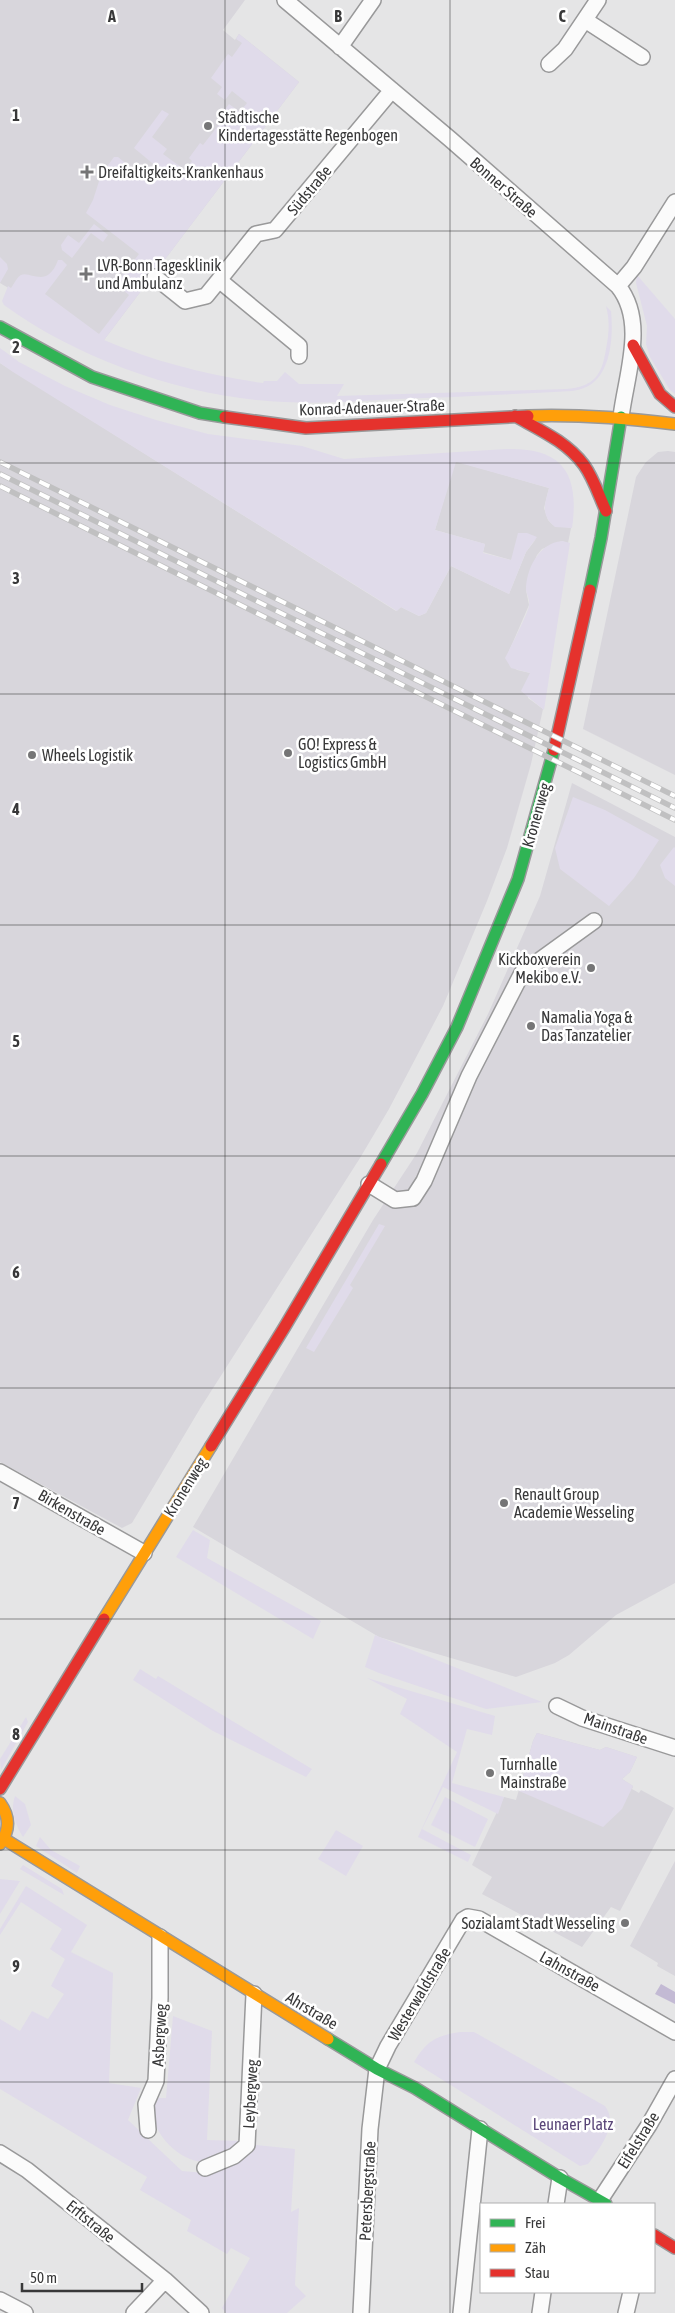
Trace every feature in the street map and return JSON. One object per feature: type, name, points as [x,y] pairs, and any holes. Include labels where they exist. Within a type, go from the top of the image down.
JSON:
[{"type":"street","name":"Bonner Straße","points":[[285,0],[618,286],[626,296],[631,310],[633,344],[621,417]]},
{"type":"street","points":[[340,47],[373,0]]},
{"type":"street","points":[[549,64],[565,49],[598,0]]},
{"type":"street","points":[[585,20],[642,57]]},
{"type":"street","name":"Südstraße","points":[[155,277],[185,302],[206,296],[256,234],[276,230],[392,90]]},
{"type":"street","points":[[618,286],[634,267],[675,202]]},
{"type":"street","points":[[219,280],[299,346],[299,356]]},
{"type":"street","name":"Konrad-Adenauer-Straße","points":[[0,327],[92,377],[200,413],[306,428],[570,414],[621,417],[675,424]]},
{"type":"street","points":[[633,344],[660,394],[675,407]]},
{"type":"street","points":[[515,416],[554,437],[568,448],[584,466],[606,511]]},
{"type":"street","name":"Kronenweg","points":[[0,1789],[144,1552],[284,1328],[422,1094],[457,1027],[518,880],[562,716],[606,511],[621,417]]},
{"type":"street","points":[[369,1184],[395,1200],[412,1198],[424,1181],[469,1076],[522,973],[594,921]]},
{"type":"street","name":"Birkenstraße","points":[[0,1472],[144,1552]]},
{"type":"street","name":"Mainstraße","points":[[557,1706],[582,1718],[675,1748]]},
{"type":"street","name":"Ahrstraße","points":[[0,1803],[9,1819],[9,1827],[2,1842],[377,2069],[415,2088],[560,2178],[603,2202]]},
{"type":"street","name":"Lahnstraße","points":[[463,1920],[468,1917],[479,1919],[675,2032]]},
{"type":"street","name":"Westerwaldstraße","points":[[377,2069],[388,2046],[463,1920]]},
{"type":"street","name":"Asbergweg","points":[[148,2130],[146,2104],[156,2081],[160,1998],[160,1937]]},
{"type":"street","name":"Leybergweg","points":[[206,2168],[234,2156],[247,2145],[254,1994]]},
{"type":"street","name":"Petersbergstraße","points":[[361,2313],[370,2129],[377,2069]]},
{"type":"street","name":"Eifelstraße","points":[[603,2202],[675,2079]]},
{"type":"street","points":[[461,2313],[480,2129]]},
{"type":"street","name":"Erftstraße","points":[[0,2153],[27,2170],[165,2280],[201,2313]]},
{"type":"street","points":[[556,2203],[560,2178]]},
{"type":"street","points":[[655,2236],[675,2248]]},
{"type":"street","points":[[134,2313],[165,2280]]},
{"type":"street","points":[[540,2313],[543,2293]]},
{"type":"street","points":[[626,2313],[631,2293]]},
{"type":"street","points":[[0,2300],[25,2313]]},
{"type":"shaded area","name":"Dreifaltigkeits-Krankenhaus","points":[[0,0],[245,0],[223,30],[235,40],[239,34],[299,82],[104,340],[56,316],[0,283]]},
{"type":"shaded area","points":[[0,363],[396,611],[401,607],[419,616],[426,613],[451,566],[509,594],[526,552],[536,539],[511,560],[483,552],[485,544],[435,530],[455,461],[549,488],[544,508],[548,520],[553,525],[571,528],[568,543],[562,541],[542,549],[537,555],[528,578],[526,590],[529,605],[506,658],[517,670],[530,673],[528,698],[543,709],[531,764],[507,848],[443,1006],[389,1109],[360,1158],[201,1407],[132,1523],[122,1528],[0,1462]]},
{"type":"shaded area","points":[[658,452],[675,452],[675,775],[583,729],[636,477],[646,462]]},
{"type":"shaded area","points":[[572,783],[675,837],[675,1583],[616,1615],[569,1655],[555,1663],[516,1677],[379,1637],[193,1527],[373,1220],[417,1153],[488,1014],[540,896]]},
{"type":"shaded area","points":[[537,1733],[600,1750],[606,1747],[637,1757],[630,1772],[622,1779],[633,1786],[632,1789],[639,1793],[641,1790],[674,1808],[620,1911],[611,1907],[582,1947],[482,1894],[492,1877],[472,1865],[504,1797],[516,1800]]},
{"type":"shaded area","points":[[675,1861],[675,1976],[657,1966],[658,1963],[630,1946]]},
{"type":"shaded area","points":[[661,1984],[675,1992],[675,2004],[655,1994]]},
{"type":"green space","points":[[239,34],[299,82],[104,340],[162,361],[242,380],[263,383],[264,381],[277,381],[285,372],[299,384],[344,384],[337,396],[566,389],[584,386],[599,373],[608,338],[609,322],[606,306],[611,311],[612,336],[607,362],[595,382],[585,388],[572,391],[327,402],[257,400],[225,396],[158,380],[125,369],[61,340],[4,305],[2,301],[8,286],[11,288],[21,275],[44,277],[54,269],[58,260],[62,260],[67,265],[45,294],[99,334],[129,295],[116,284],[139,254],[86,213],[93,200],[101,175],[114,157],[118,157],[146,180],[157,167],[134,148],[162,110],[169,114],[152,137],[167,149],[163,154],[185,170],[192,161],[189,158],[200,143],[203,145],[221,122],[218,119],[229,104],[240,112],[247,103],[232,91],[225,100],[217,94],[222,87],[211,78],[228,54],[232,57],[242,43],[236,39]]},
{"type":"green space","points":[[94,224],[108,235],[103,242],[91,233],[72,258],[62,250],[61,245],[68,235],[79,243]]},
{"type":"green space","points":[[0,257],[7,264],[8,269],[0,283]]},
{"type":"green space","points":[[637,275],[675,319],[675,394],[670,390],[650,357],[646,344],[647,326],[636,283]]},
{"type":"green space","points":[[0,348],[19,362],[65,386],[110,405],[208,434],[302,446],[344,459],[506,449],[541,453],[554,459],[563,467],[569,478],[573,492],[572,528],[555,527],[547,518],[545,509],[549,488],[456,462],[435,530],[485,544],[483,553],[511,560],[518,533],[527,533],[537,537],[526,552],[509,594],[451,566],[426,613],[419,616],[401,607],[397,611],[13,372],[0,363]]},
{"type":"green space","points":[[562,541],[570,543],[544,710],[521,691],[530,673],[511,668],[505,658],[528,609],[529,601],[526,590],[531,566],[535,558],[547,547]]},
{"type":"green space","points":[[573,797],[605,810],[659,840],[634,878],[609,906],[560,869],[555,848]]},
{"type":"green space","points":[[674,847],[675,886],[665,878],[660,865]]},
{"type":"green space","points":[[379,1224],[385,1226],[350,1285],[353,1288],[314,1352],[306,1348]]},
{"type":"green space","points":[[193,1530],[210,1540],[207,1558],[321,1621],[313,1639],[176,1557]]},
{"type":"green space","points":[[375,1635],[542,1702],[486,1709],[379,1673],[365,1667]]},
{"type":"green space","points":[[140,1669],[156,1679],[158,1676],[312,1769],[306,1777],[213,1731],[133,1680]]},
{"type":"green space","points":[[367,1678],[495,1716],[492,1735],[467,1729],[452,1783],[504,1797],[498,1814],[443,1787],[422,1829],[471,1855],[468,1862],[418,1837],[457,1752],[400,1714],[407,1699]]},
{"type":"green space","points":[[26,1717],[28,1722],[1,1770],[0,1759]]},
{"type":"green space","points":[[537,1733],[600,1750],[606,1747],[637,1757],[630,1772],[622,1779],[633,1786],[622,1809],[603,1827],[519,1791]]},
{"type":"green space","points":[[15,1796],[25,1804],[31,1825],[23,1837],[14,1817]]},
{"type":"green space","points":[[445,1797],[488,1819],[475,1847],[431,1825]]},
{"type":"green space","points":[[336,1830],[363,1846],[346,1876],[318,1859]]},
{"type":"green space","points":[[40,1837],[51,1850],[80,1866],[77,1873],[36,1846]]},
{"type":"green space","points":[[23,1865],[62,1889],[64,1895],[20,1869]]},
{"type":"green space","points":[[0,1879],[20,1881],[0,1914]]},
{"type":"green space","points":[[26,1886],[87,1925],[71,1952],[113,1973],[109,2083],[141,2088],[128,2120],[182,2171],[205,2173],[242,2158],[256,2145],[295,2149],[291,2212],[299,2208],[295,2285],[306,2296],[287,2313],[226,2313],[222,2308],[250,2258],[231,2248],[227,2254],[187,2231],[191,2220],[140,2190],[147,2177],[0,2089],[0,2019],[20,2031],[32,2011],[48,2019],[64,1994],[51,1986],[65,1959],[50,1949],[62,1929],[21,1902],[0,1935],[0,1929]]},
{"type":"green space","points":[[173,2016],[212,2031],[207,2140],[240,2141],[237,2147],[209,2161],[190,2159],[172,2148],[159,2132],[155,2123],[153,2114],[155,2098],[166,2098]]},
{"type":"green space","name":"Leunaer Platz","points":[[474,2032],[605,2106],[609,2113],[609,2128],[602,2143],[588,2164],[580,2166],[414,2062],[423,2049],[432,2041],[444,2035]]},
{"type":"railway","points":[[0,462],[675,796]]},
{"type":"railway","points":[[0,474],[675,808]]},
{"type":"railway","points":[[0,486],[675,820]]},
{"type":"traffic: fast","points":[[0,327],[92,377],[200,413],[225,417]]},
{"type":"traffic: fast","points":[[590,590],[601,538],[621,417]]},
{"type":"traffic: fast","points":[[381,1164],[422,1094],[457,1027],[518,879],[554,750]]},
{"type":"traffic: fast","points":[[328,2039],[377,2069],[415,2088],[560,2178],[604,2203]]},
{"type":"traffic: slow","points":[[528,416],[602,417],[675,424]]},
{"type":"traffic: slow","points":[[104,1619],[211,1446]]},
{"type":"traffic: slow","points":[[0,1803],[6,1813],[8,1824],[6,1834],[0,1844]]},
{"type":"traffic: slow","points":[[4,1839],[328,2039]]},
{"type":"traffic: jam","points":[[633,345],[660,394],[675,407]]},
{"type":"traffic: jam","points":[[515,416],[552,437],[577,457],[591,476],[606,511]]},
{"type":"traffic: jam","points":[[225,417],[306,428],[528,416]]},
{"type":"traffic: jam","points":[[554,750],[590,590]]},
{"type":"traffic: jam","points":[[211,1446],[284,1328],[381,1164]]},
{"type":"traffic: jam","points":[[0,1789],[104,1619]]},
{"type":"traffic: jam","points":[[655,2236],[675,2248]]},
{"type":"place","name":"Städtische Kindertagesstätte Regenbogen","points":[[208,126]]},
{"type":"place","name":"Dreifaltigkeits-Krankenhaus","points":[[87,172]]},
{"type":"place","name":"LVR-Bonn Tagesklinik und Ambulanz","points":[[86,274]]},
{"type":"place","name":"GO! Express & Logistics GmbH","points":[[288,753]]},
{"type":"place","name":"Wheels Logistik","points":[[32,755]]},
{"type":"place","name":"Kickboxverein Mekibo e.V.","points":[[591,968]]},
{"type":"place","name":"Namalia Yoga & Das Tanzatelier","points":[[531,1026]]},
{"type":"place","name":"Renault Group Academie Wesseling","points":[[504,1503]]},
{"type":"place","name":"Turnhalle Mainstraße","points":[[490,1773]]},
{"type":"place","name":"Sozialamt Stadt Wesseling","points":[[625,1923]]}]
